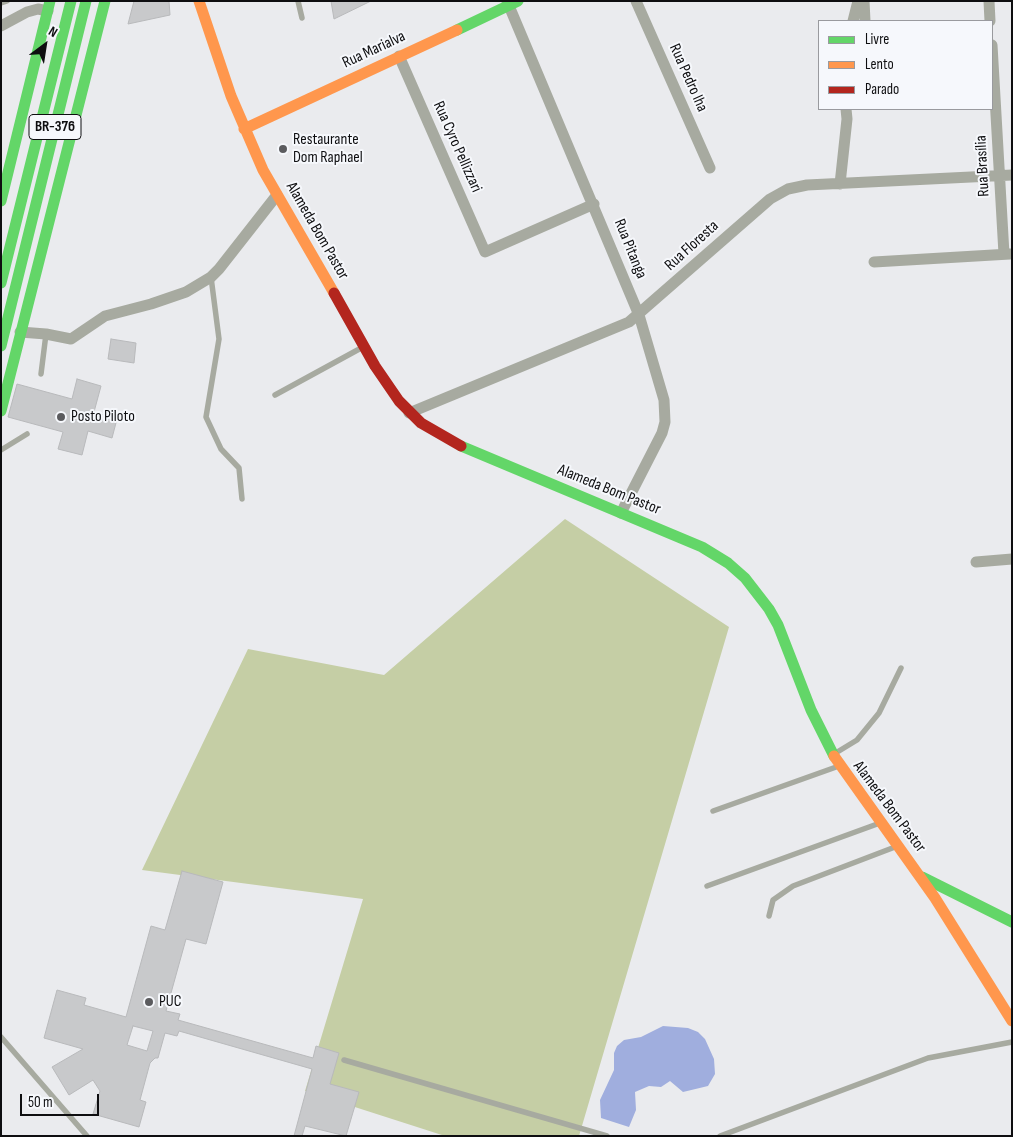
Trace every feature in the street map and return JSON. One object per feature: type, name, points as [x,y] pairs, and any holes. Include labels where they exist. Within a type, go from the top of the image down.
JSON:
[{"type":"main road","name":"BR-376","points":[[1,282],[71,1]]},
{"type":"main road","name":"BR-376","points":[[1,346],[86,1]]},
{"type":"main road","name":"BR-376","points":[[1,411],[105,1]]},
{"type":"main road","name":"Alameda Bom Pastor","points":[[199,1],[244,129],[277,195],[387,385],[409,413],[435,432],[472,451],[702,547],[728,563],[745,578],[769,609],[778,625],[811,710],[838,766],[964,941],[1012,1021]]},
{"type":"main road","name":"Rua Marialva","points":[[244,129],[511,2]]},
{"type":"main road","name":"BR-376","points":[[1,201],[49,6]]},
{"type":"main road","points":[[919,876],[1012,922]]},
{"type":"street","name":"Rua Pedro Iha","points":[[636,1],[710,168]]},
{"type":"street","points":[[853,20],[858,1]]},
{"type":"street","points":[[864,1],[865,20]]},
{"type":"street","points":[[989,1],[990,20]]},
{"type":"street","name":"Rua Pitanga","points":[[511,2],[640,315],[664,400],[662,433],[621,513]]},
{"type":"street","points":[[1,26],[26,12],[49,6]]},
{"type":"street","name":"Rua Cyro Pellizzari","points":[[400,56],[485,252],[594,204]]},
{"type":"street","name":"Rua Brasília","points":[[993,61],[1000,175],[1008,254]]},
{"type":"street","points":[[840,184],[847,114]]},
{"type":"street","name":"Rua Floresta","points":[[409,413],[619,327],[640,315],[778,193],[798,186],[1012,175]]},
{"type":"street","points":[[20,332],[46,334],[71,340],[106,316],[170,298],[211,277],[277,195]]},
{"type":"street","points":[[874,262],[1008,254]]},
{"type":"street","points":[[976,562],[1012,559]]},
{"type":"lane","points":[[1,3],[7,1]]},
{"type":"lane","points":[[298,1],[302,18]]},
{"type":"lane","points":[[211,277],[219,339],[206,417],[221,449],[239,468],[242,499]]},
{"type":"lane","points":[[41,374],[46,334]]},
{"type":"lane","points":[[275,395],[364,346]]},
{"type":"lane","points":[[1,450],[27,434]]},
{"type":"lane","points":[[832,755],[856,740],[879,714],[901,668]]},
{"type":"lane","points":[[713,811],[838,766]]},
{"type":"lane","points":[[707,886],[880,824]]},
{"type":"lane","points":[[769,916],[773,900],[793,886],[897,846]]},
{"type":"lane","points":[[1,1037],[88,1136]]},
{"type":"lane","points":[[720,1136],[928,1058],[1012,1042]]},
{"type":"lane","points":[[344,1060],[607,1136]]},
{"type":"green space","points":[[565,519],[729,627],[579,1136],[445,1136],[305,1091],[363,899],[142,870],[248,649],[384,675]]},
{"type":"water","points":[[663,1026],[688,1028],[698,1032],[705,1039],[714,1059],[715,1074],[708,1086],[683,1092],[670,1081],[661,1087],[649,1086],[635,1092],[636,1110],[629,1127],[601,1118],[600,1100],[614,1070],[614,1053],[617,1046],[624,1040],[641,1037]]},
{"type":"building","points":[[134,1],[169,1],[170,15],[128,24]]},
{"type":"building","points":[[331,1],[371,1],[334,19]]},
{"type":"building","points":[[111,339],[136,343],[134,363],[108,359]]},
{"type":"building","name":"Posto Piloto","points":[[77,379],[101,386],[94,412],[117,419],[112,438],[88,431],[82,455],[58,449],[63,432],[8,417],[17,384],[72,399]]},
{"type":"building","name":"PUC","points":[[182,871],[223,882],[206,944],[186,939],[166,1011],[180,1014],[178,1020],[313,1058],[316,1046],[339,1053],[330,1084],[359,1092],[346,1136],[305,1126],[302,1136],[294,1136],[312,1069],[179,1031],[177,1036],[165,1033],[158,1058],[155,1058],[150,1063],[140,1100],[146,1102],[139,1127],[93,1114],[100,1091],[93,1080],[69,1095],[52,1067],[83,1049],[44,1038],[57,990],[86,998],[84,1005],[126,1017],[151,926],[165,930]],"holes":[[[133,1026],[153,1031],[147,1051],[127,1045]]]},
{"type":"traffic: fast","points":[[1,201],[50,1]]},
{"type":"traffic: fast","points":[[1,283],[71,1]]},
{"type":"traffic: fast","points":[[1,346],[86,1]]},
{"type":"traffic: fast","points":[[1,411],[105,1]]},
{"type":"traffic: fast","points":[[457,30],[518,1]]},
{"type":"traffic: fast","points":[[461,446],[702,547],[728,563],[745,578],[769,609],[778,625],[811,710],[834,756]]},
{"type":"traffic: fast","points":[[922,877],[1012,922]]},
{"type":"traffic: slow","points":[[199,1],[231,96],[263,170],[334,293]]},
{"type":"traffic: slow","points":[[244,129],[457,30]]},
{"type":"traffic: slow","points":[[834,756],[935,898],[1012,1021]]},
{"type":"traffic: jam","points":[[334,293],[375,366],[399,401],[421,423],[461,446]]},
{"type":"place","name":"Restaurante Dom Raphael","points":[[283,149]]},
{"type":"place","name":"Posto Piloto","points":[[61,417]]},
{"type":"place","name":"PUC","points":[[149,1002]]}]
